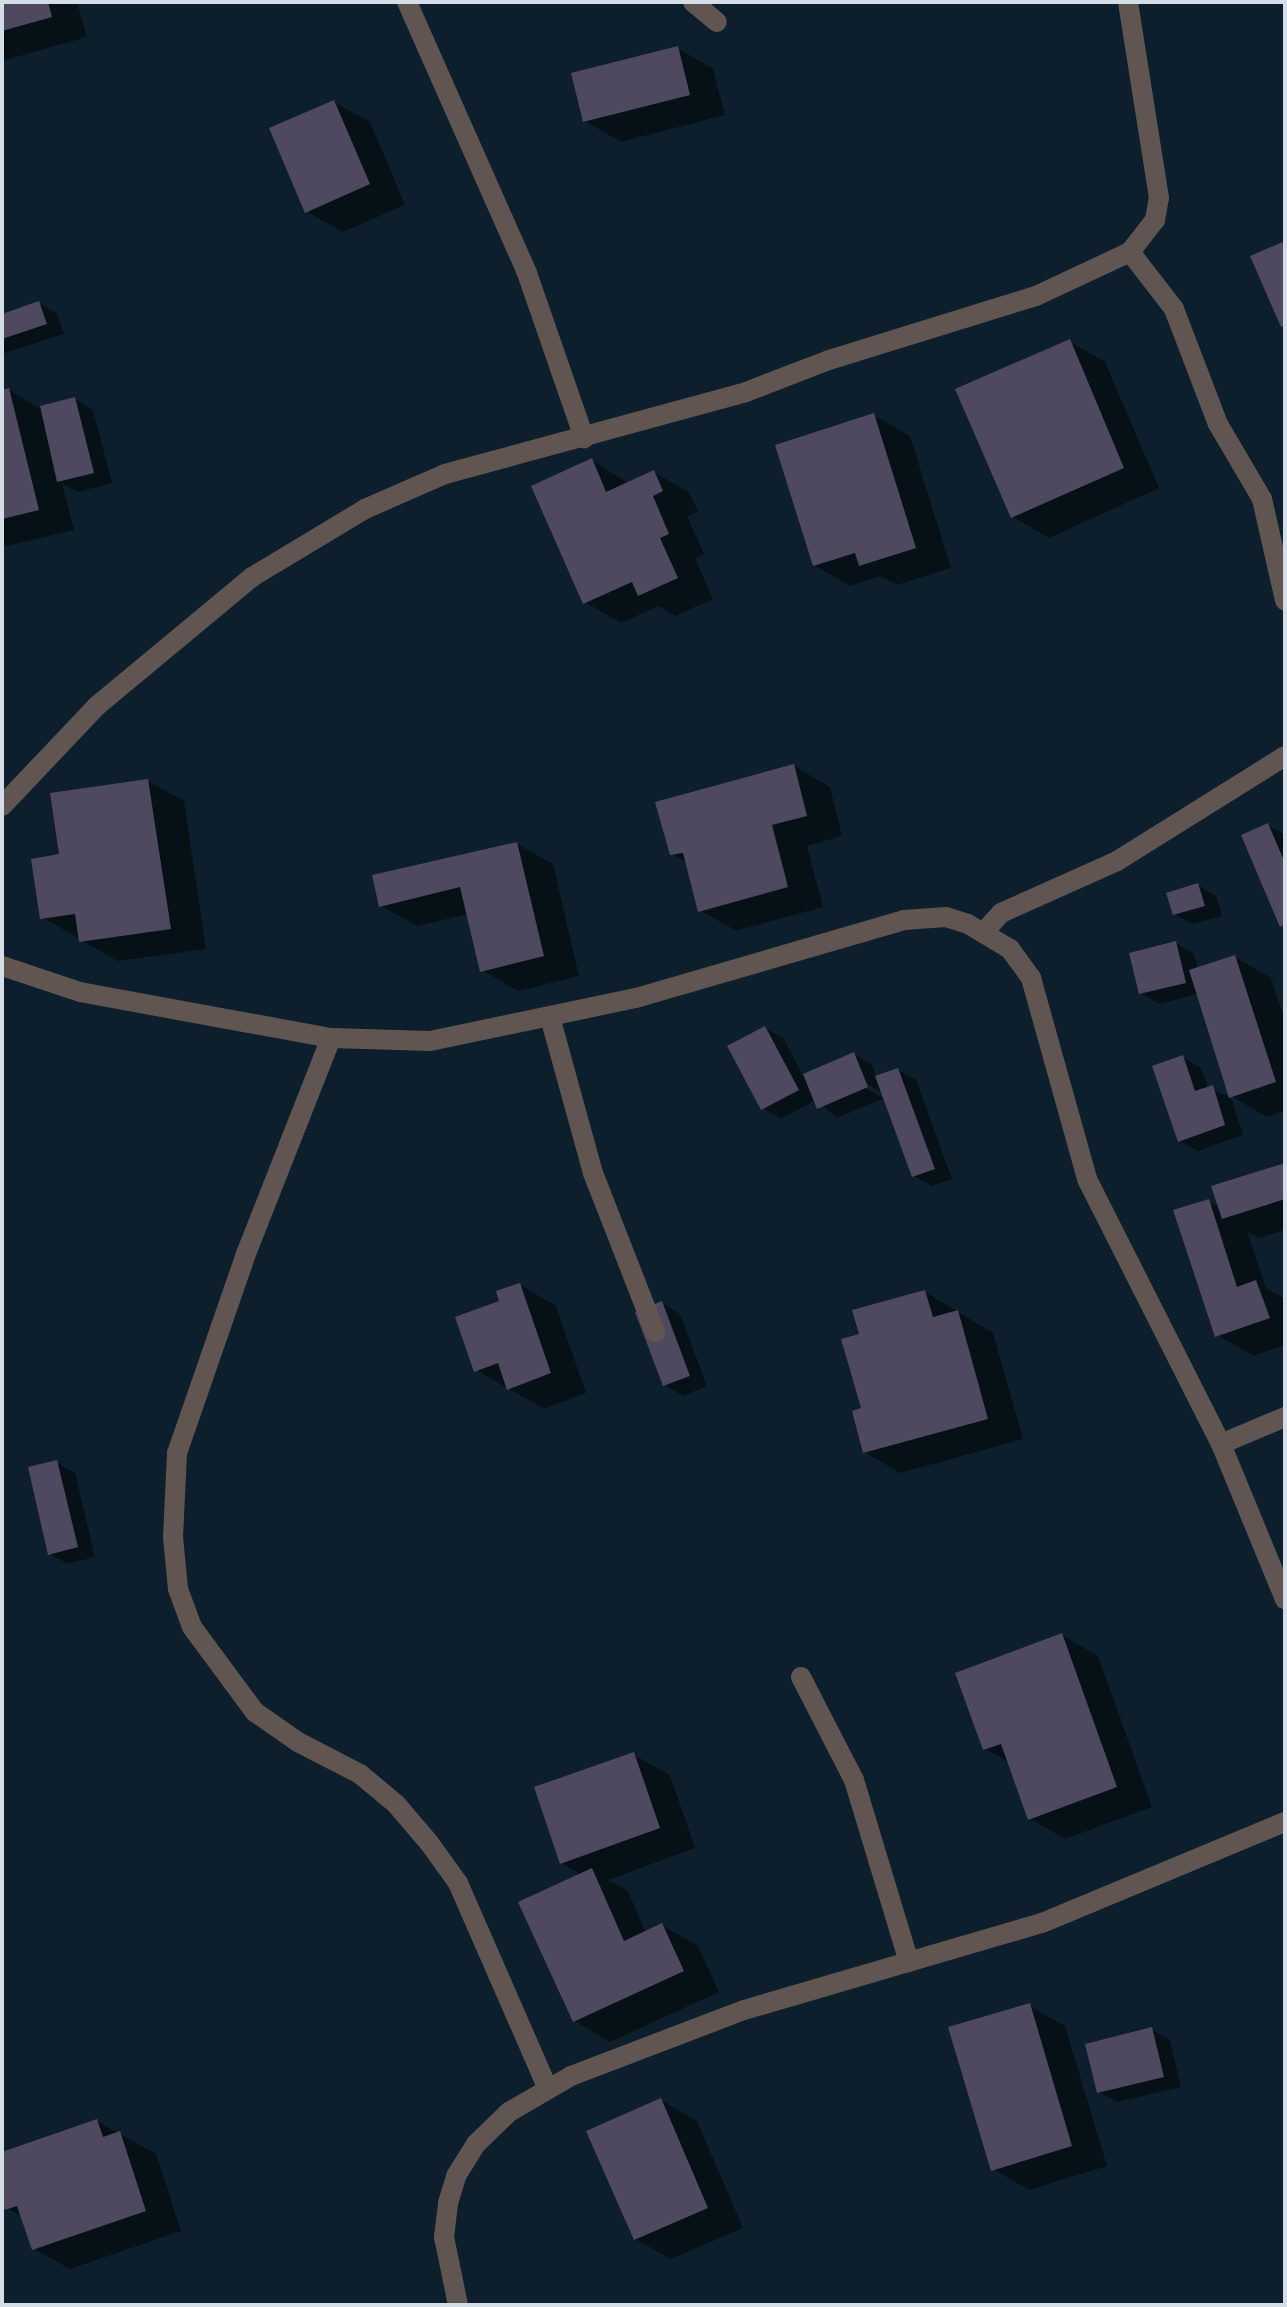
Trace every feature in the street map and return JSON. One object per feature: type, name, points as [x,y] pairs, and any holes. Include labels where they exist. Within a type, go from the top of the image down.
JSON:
[{"type":"street","points":[[407,2],[527,273],[584,438]]},
{"type":"street","points":[[693,2],[717,22]]},
{"type":"street","points":[[2,806],[98,705],[278,558],[365,509],[445,474],[746,392],[829,360],[1036,296],[1130,252],[1155,220],[1159,198],[1128,2]]},
{"type":"street","points":[[1130,252],[1174,309],[1218,424],[1262,499],[1285,600]]},
{"type":"street","points":[[984,932],[1001,913],[1117,861],[1285,756]]},
{"type":"street","points":[[2,966],[80,992],[331,1038],[430,1041],[550,1017],[777,961],[904,920],[946,917],[984,932],[1010,949],[1031,978],[1087,1179],[1221,1444],[1285,1599]]},
{"type":"street","points":[[550,1017],[593,1173],[655,1332]]},
{"type":"street","points":[[331,1038],[247,1251],[177,1453],[173,1537],[178,1589],[192,1627],[255,1712],[298,1742],[360,1774],[396,1804],[430,1844],[458,1883],[548,2089]]},
{"type":"street","points":[[1221,1444],[1285,1417]]},
{"type":"street","points":[[801,1677],[854,1780],[909,1962]]},
{"type":"street","points":[[458,2305],[444,2237],[456,2176],[476,2144],[509,2112],[548,2089],[744,2010],[1042,1923],[1285,1822]]},
{"type":"building","points":[[2,2],[48,2],[52,17],[2,31]]},
{"type":"building","points":[[678,46],[690,95],[583,122],[571,73]]},
{"type":"building","points":[[334,100],[370,184],[305,213],[269,128]]},
{"type":"building","points":[[1285,241],[1285,325],[1281,327],[1250,256]]},
{"type":"building","points":[[39,301],[47,324],[2,339],[2,314]]},
{"type":"building","points":[[1070,339],[1124,468],[1011,518],[955,389]]},
{"type":"building","points":[[9,388],[39,510],[2,519],[2,390]]},
{"type":"building","points":[[75,397],[94,473],[57,482],[40,406]]},
{"type":"building","points":[[874,413],[916,548],[859,566],[855,553],[813,566],[775,445]]},
{"type":"building","points":[[592,458],[606,492],[654,470],[663,491],[653,496],[669,534],[660,538],[678,578],[638,596],[632,582],[583,604],[531,486]]},
{"type":"building","points":[[794,764],[807,816],[772,825],[788,887],[698,912],[683,853],[670,855],[655,802]]},
{"type":"building","points":[[148,779],[171,929],[79,942],[75,914],[40,919],[31,859],[59,854],[50,793]]},
{"type":"building","points":[[1268,823],[1285,863],[1285,924],[1280,927],[1241,835]]},
{"type":"building","points":[[517,842],[544,956],[480,972],[460,887],[379,907],[372,875]]},
{"type":"building","points":[[1198,883],[1205,906],[1173,915],[1166,893]]},
{"type":"building","points":[[1176,941],[1186,983],[1139,994],[1129,953]]},
{"type":"building","points":[[1235,955],[1276,1082],[1229,1098],[1189,970]]},
{"type":"building","points":[[765,1026],[799,1090],[761,1110],[727,1046]]},
{"type":"building","points":[[854,1052],[868,1087],[817,1109],[803,1074]]},
{"type":"building","points":[[1183,1055],[1195,1091],[1213,1085],[1225,1125],[1178,1142],[1152,1066]]},
{"type":"building","points":[[898,1068],[935,1169],[912,1177],[875,1076]]},
{"type":"building","points":[[1285,1163],[1285,1199],[1222,1219],[1211,1186]]},
{"type":"building","points":[[1209,1199],[1237,1287],[1256,1280],[1270,1318],[1215,1337],[1173,1210]]},
{"type":"building","points":[[520,1283],[551,1373],[507,1390],[498,1363],[474,1372],[455,1317],[499,1301],[496,1291]]},
{"type":"building","points":[[925,1290],[933,1317],[958,1310],[988,1419],[863,1453],[852,1411],[861,1408],[841,1339],[859,1334],[852,1310]]},
{"type":"building","points":[[662,1301],[690,1376],[663,1386],[635,1312]]},
{"type":"building","points":[[57,1460],[78,1547],[48,1555],[28,1467]]},
{"type":"building","points":[[1062,1633],[1117,1787],[1028,1820],[1001,1744],[983,1750],[955,1673]]},
{"type":"building","points":[[634,1752],[660,1828],[560,1864],[534,1787]]},
{"type":"building","points":[[592,1868],[624,1941],[662,1923],[684,1971],[573,2022],[518,1902]]},
{"type":"building","points":[[1030,2003],[1072,2146],[991,2171],[948,2027]]},
{"type":"building","points":[[1152,2027],[1164,2077],[1097,2093],[1085,2044]]},
{"type":"building","points":[[661,2098],[708,2208],[634,2240],[586,2131]]},
{"type":"building","points":[[97,2119],[103,2137],[120,2131],[146,2211],[32,2250],[17,2206],[5,2210],[2,2201],[2,2152]]}]
